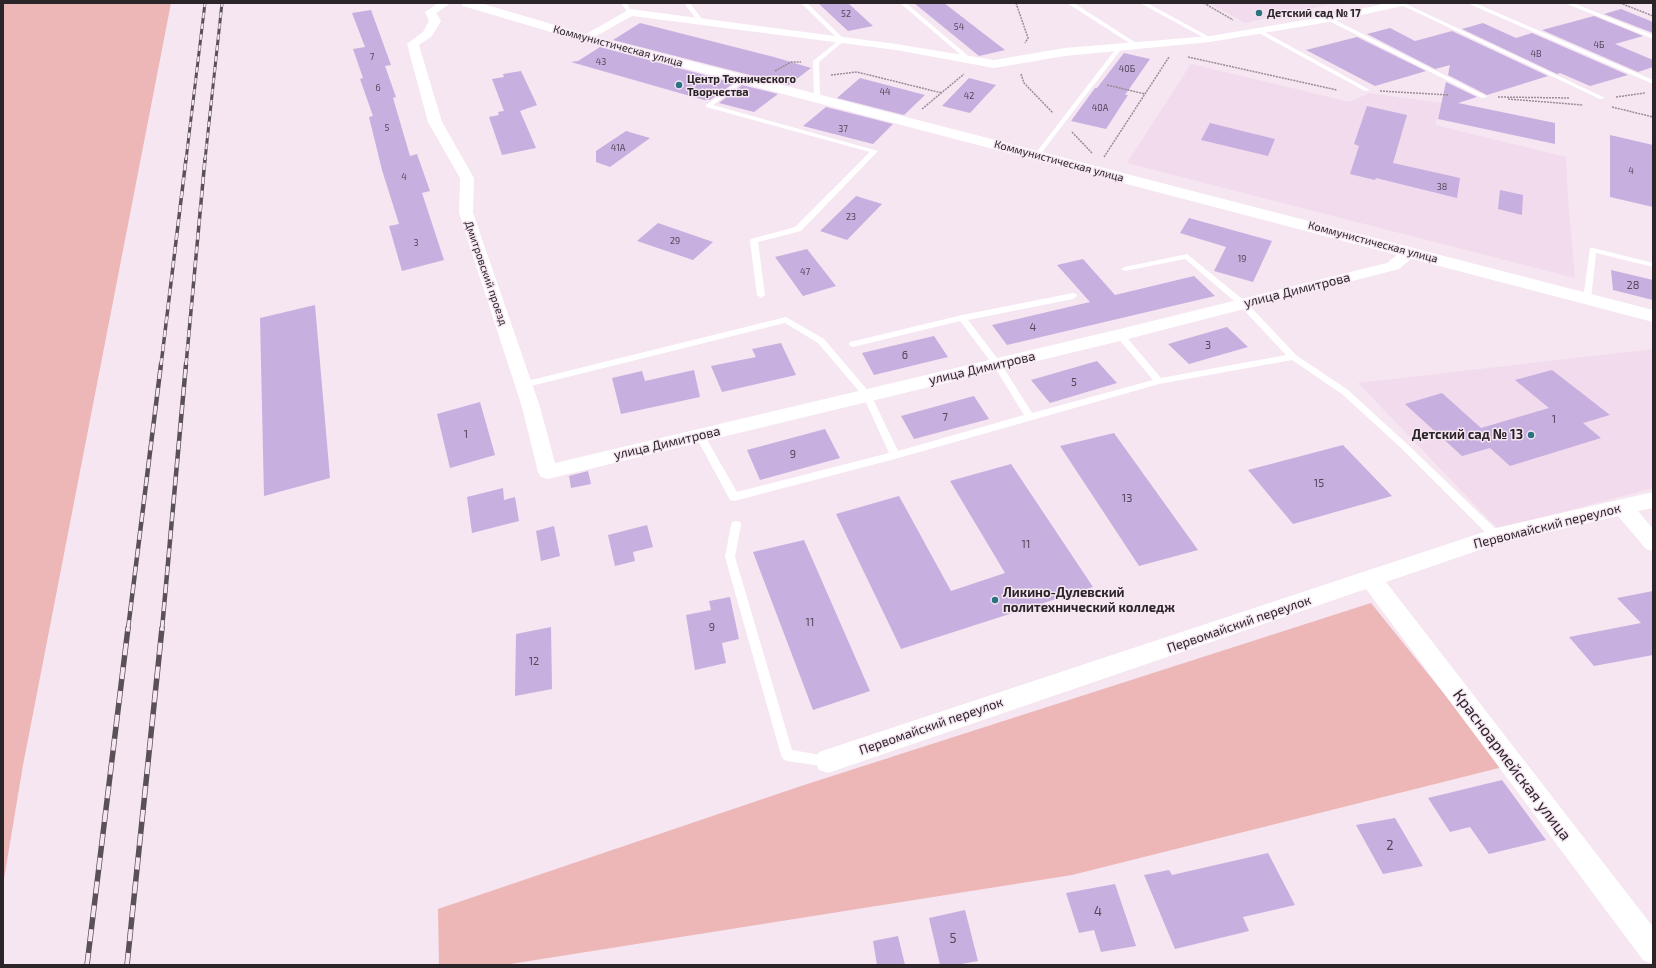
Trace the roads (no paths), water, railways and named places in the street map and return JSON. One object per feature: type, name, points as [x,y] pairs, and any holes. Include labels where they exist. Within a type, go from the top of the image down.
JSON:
[{"type":"street","name":"Дмитровский проезд","points":[[446,3],[430,12],[435,21],[428,34],[413,44],[435,122],[466,178],[466,213],[523,385],[548,472]]},
{"type":"street","name":"Коммунистическая улица","points":[[470,3],[585,38],[1653,316]]},
{"type":"street","points":[[585,38],[627,8],[701,22],[896,47],[994,64],[1066,52],[1210,39],[1330,19],[1401,3]]},
{"type":"street","name":"улица Димитрова","points":[[548,472],[1120,335],[1393,266],[1411,252]]},
{"type":"street","name":"Первомайский переулок","points":[[828,761],[1496,536],[1653,500]]},
{"type":"street","points":[[1622,507],[1653,543]]},
{"type":"street","name":"Красноармейская улица","points":[[1371,579],[1653,950]]},
{"type":"lane","points":[[687,3],[701,22]]},
{"type":"lane","points":[[804,3],[842,40],[816,61],[817,98]]},
{"type":"lane","points":[[903,3],[975,61]]},
{"type":"lane","points":[[1070,3],[1136,45]]},
{"type":"lane","points":[[1142,3],[1210,39]]},
{"type":"lane","points":[[1401,3],[1602,98]]},
{"type":"lane","points":[[1470,3],[1653,82]]},
{"type":"lane","points":[[1568,3],[1653,37]]},
{"type":"lane","points":[[1330,19],[1484,97]]},
{"type":"lane","points":[[1259,31],[1367,90]]},
{"type":"lane","points":[[1037,155],[1120,47]]},
{"type":"lane","points":[[749,80],[708,106],[875,151],[798,229],[754,241],[761,295]]},
{"type":"lane","points":[[1587,299],[1593,250],[1653,265]]},
{"type":"lane","points":[[1124,269],[1187,256],[1243,304],[1293,357],[1345,392],[1404,446],[1496,536]]},
{"type":"lane","points":[[853,344],[962,318],[1073,296]]},
{"type":"lane","points":[[962,318],[997,364],[1030,416]]},
{"type":"lane","points":[[523,385],[786,320],[821,340],[867,395],[895,455]]},
{"type":"lane","points":[[1120,335],[1159,381]]},
{"type":"lane","points":[[700,435],[734,497],[895,455],[1159,381],[1293,357]]},
{"type":"lane","points":[[736,525],[730,557],[787,755],[828,761]]},
{"type":"railway","points":[[186,160],[205,3]]},
{"type":"railway","points":[[205,160],[222,3]]},
{"type":"railway","points":[[161,365],[186,159]]},
{"type":"railway","points":[[186,365],[205,159]]},
{"type":"railway","points":[[128,629],[161,364]]},
{"type":"railway","points":[[162,629],[186,364]]},
{"type":"railway","points":[[87,965],[128,628]]},
{"type":"railway","points":[[127,965],[162,628]]},
{"type":"place","name":"Детский сад № 17","points":[[1259,13]]},
{"type":"place","name":"Центр Технического Творчества","points":[[679,85]]},
{"type":"place","name":"Детский сад № 13","points":[[1531,435]]},
{"type":"place","name":"Ликино-Дулевский политехнический колледж","points":[[995,600]]}]
